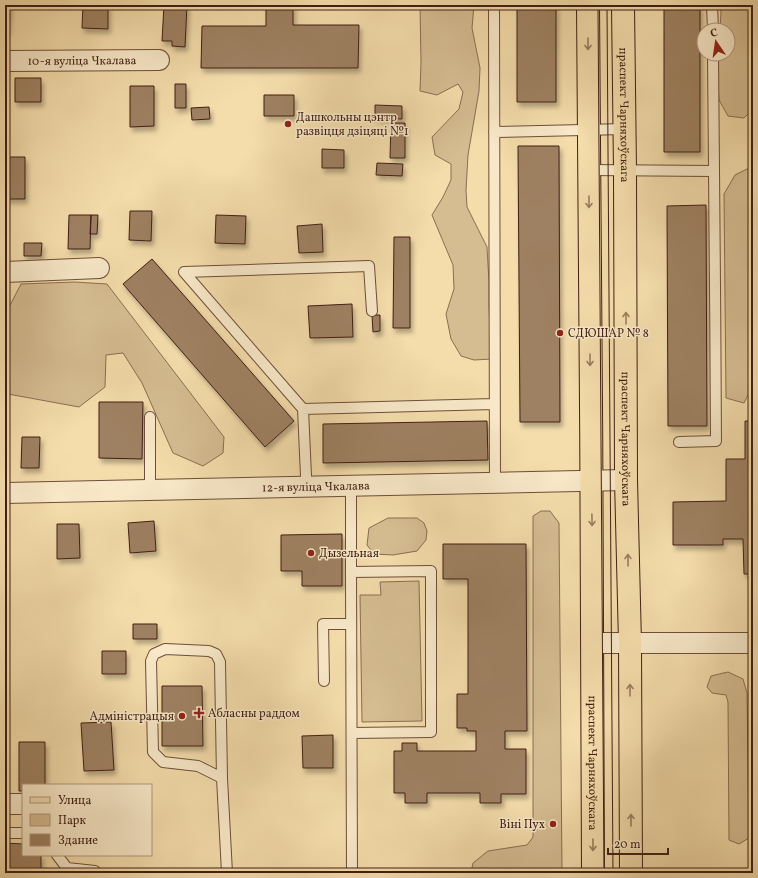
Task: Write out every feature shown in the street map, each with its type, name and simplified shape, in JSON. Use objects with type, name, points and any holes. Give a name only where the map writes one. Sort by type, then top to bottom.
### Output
[{"type":"main road","name":"праспект Чарняхоўскага","points":[[588,5],[593,644],[593,873]]},
{"type":"main road","name":"праспект Чарняхоўскага","points":[[623,5],[625,129],[626,480],[630,643],[631,873]]},
{"type":"street","name":"10-я вуліца Чкалава","points":[[5,62],[159,60]]},
{"type":"street","points":[[5,272],[99,268]]},
{"type":"street","name":"12-я вуліца Чкалава","points":[[5,493],[626,480]]},
{"type":"street","points":[[593,644],[753,643]]},
{"type":"street","points":[[5,804],[22,804]]},
{"type":"lane","points":[[494,5],[495,482]]},
{"type":"lane","points":[[712,5],[713,22]]},
{"type":"lane","points":[[679,442],[716,441],[713,62]]},
{"type":"lane","points":[[494,132],[625,129]]},
{"type":"lane","points":[[589,170],[714,171]]},
{"type":"lane","points":[[306,487],[303,409],[184,272],[369,266],[372,311]]},
{"type":"lane","points":[[303,409],[494,404]]},
{"type":"lane","points":[[150,417],[150,490]]},
{"type":"lane","points":[[351,486],[352,873]]},
{"type":"lane","points":[[351,572],[431,571],[432,732],[352,733]]},
{"type":"lane","points":[[324,681],[323,624],[351,624]]},
{"type":"lane","points":[[222,778],[198,766],[163,762],[153,752],[151,661],[154,654],[165,649],[209,650],[216,654],[220,662],[222,778],[227,873]]},
{"type":"lane","points":[[5,832],[22,833]]},
{"type":"lane","points":[[58,856],[65,870],[95,871],[96,873]]},
{"type":"green space","points":[[420,5],[474,5],[472,28],[480,68],[479,91],[468,155],[466,190],[467,207],[487,247],[492,359],[474,360],[461,356],[451,339],[446,314],[454,289],[453,265],[432,215],[451,180],[451,164],[435,155],[432,137],[459,109],[463,92],[458,84],[437,95],[420,91]]},
{"type":"green space","points":[[720,5],[749,5],[753,14],[753,66],[750,70],[753,82],[753,109],[744,118],[728,116],[719,100],[718,62],[736,62],[736,22],[720,22]]},
{"type":"green space","points":[[753,166],[753,385],[744,403],[726,398],[724,194],[735,175]]},
{"type":"green space","points":[[75,282],[107,284],[224,437],[223,453],[203,466],[173,453],[142,383],[123,353],[106,355],[105,387],[79,407],[8,394],[5,391],[5,315],[21,284]]},
{"type":"green space","points":[[541,511],[550,511],[559,523],[562,873],[471,873],[473,863],[488,851],[527,845],[533,837],[533,516]]},
{"type":"green space","points":[[388,518],[417,518],[424,523],[427,531],[426,540],[417,551],[393,555],[374,554],[367,545],[369,528]]},
{"type":"green space","points":[[419,581],[422,721],[362,722],[360,595],[381,595],[380,582]]},
{"type":"green space","points":[[728,672],[743,679],[747,693],[749,838],[739,844],[729,840],[728,702],[726,695],[712,693],[707,687],[711,676]]},
{"type":"building","points":[[5,5],[10,5],[7,31],[5,31]]},
{"type":"building","points":[[83,5],[108,5],[108,29],[82,28]]},
{"type":"building","points":[[164,5],[187,5],[185,47],[172,46],[172,41],[162,41]]},
{"type":"building","points":[[266,5],[293,5],[293,25],[359,25],[358,68],[201,68],[202,26],[266,26]]},
{"type":"building","points":[[517,5],[556,5],[556,102],[517,102]]},
{"type":"building","points":[[664,5],[700,5],[700,22],[696,22],[696,62],[700,62],[700,152],[664,152]]},
{"type":"building","points":[[15,78],[41,78],[41,102],[15,102]]},
{"type":"building","points":[[175,84],[186,84],[186,108],[175,108]]},
{"type":"building","points":[[130,86],[154,86],[154,126],[130,127]]},
{"type":"building","points":[[264,95],[294,95],[294,116],[264,116]]},
{"type":"building","points":[[375,105],[402,106],[402,119],[375,118]]},
{"type":"building","points":[[209,107],[210,119],[192,120],[191,108]]},
{"type":"building","points":[[391,123],[405,123],[405,158],[390,158]]},
{"type":"building","points":[[518,146],[559,146],[560,422],[520,422]]},
{"type":"building","points":[[322,149],[344,150],[344,168],[322,168]]},
{"type":"building","points":[[5,157],[25,157],[25,199],[5,199]]},
{"type":"building","points":[[377,163],[403,164],[402,176],[376,175]]},
{"type":"building","points":[[706,205],[707,426],[668,426],[667,206]]},
{"type":"building","points":[[130,211],[152,211],[151,241],[129,240]]},
{"type":"building","points":[[69,215],[91,215],[90,249],[68,249]]},
{"type":"building","points":[[91,215],[98,215],[97,234],[90,234]]},
{"type":"building","points":[[216,215],[246,216],[245,244],[215,243]]},
{"type":"building","points":[[322,224],[323,252],[299,253],[297,226]]},
{"type":"building","points":[[394,237],[410,237],[410,328],[393,328]]},
{"type":"building","points":[[24,243],[42,243],[41,256],[24,256]]},
{"type":"building","points":[[152,259],[294,421],[265,447],[123,284]]},
{"type":"building","points":[[352,304],[353,337],[310,338],[308,306]]},
{"type":"building","points":[[372,315],[380,315],[380,331],[373,332]]},
{"type":"building","points":[[99,402],[143,402],[142,459],[99,458]]},
{"type":"building","points":[[487,421],[488,460],[323,463],[323,424]]},
{"type":"building","points":[[745,421],[753,421],[753,574],[744,574],[743,539],[723,539],[723,545],[673,545],[673,502],[726,501],[726,459],[745,459]]},
{"type":"building","points":[[22,437],[40,437],[39,468],[21,468]]},
{"type":"building","points":[[154,521],[156,551],[130,553],[128,523]]},
{"type":"building","points":[[57,524],[79,524],[80,558],[57,559]]},
{"type":"building","name":"Дызельная","points":[[342,534],[342,586],[302,586],[302,571],[281,571],[281,535]]},
{"type":"building","points":[[443,544],[526,544],[527,731],[505,731],[505,749],[526,749],[526,794],[501,794],[501,803],[480,803],[480,793],[427,793],[427,803],[405,803],[405,793],[394,793],[394,751],[402,751],[402,743],[417,743],[417,751],[476,751],[476,731],[467,731],[467,728],[457,728],[457,694],[468,694],[468,579],[443,579]]},
{"type":"building","points":[[133,624],[157,624],[157,639],[133,639]]},
{"type":"building","points":[[102,651],[126,651],[126,674],[102,674]]},
{"type":"building","name":"Адміністрацыя","points":[[162,686],[202,686],[203,746],[162,746]]},
{"type":"building","points":[[111,722],[114,770],[84,771],[81,723]]},
{"type":"building","points":[[333,735],[333,768],[303,768],[302,736]]},
{"type":"building","points":[[19,742],[45,742],[45,784],[22,784],[22,791],[19,791]]},
{"type":"building","points":[[5,843],[22,844],[22,856],[41,856],[41,873],[5,873]]},
{"type":"tram line","points":[[598,5],[604,873]]},
{"type":"tram line","points":[[607,5],[613,873]]},
{"type":"place","name":"Дашкольны цэнтр развіцця дзіцяці №1","points":[[288,124]]},
{"type":"place","name":"СДЮШАР № 8","points":[[560,333]]},
{"type":"place","name":"Дызельная","points":[[311,553]]},
{"type":"place","name":"Абласны раддом","points":[[199,713]]},
{"type":"place","name":"Адміністрацыя","points":[[182,716]]},
{"type":"place","name":"Віні Пух","points":[[553,824]]}]
